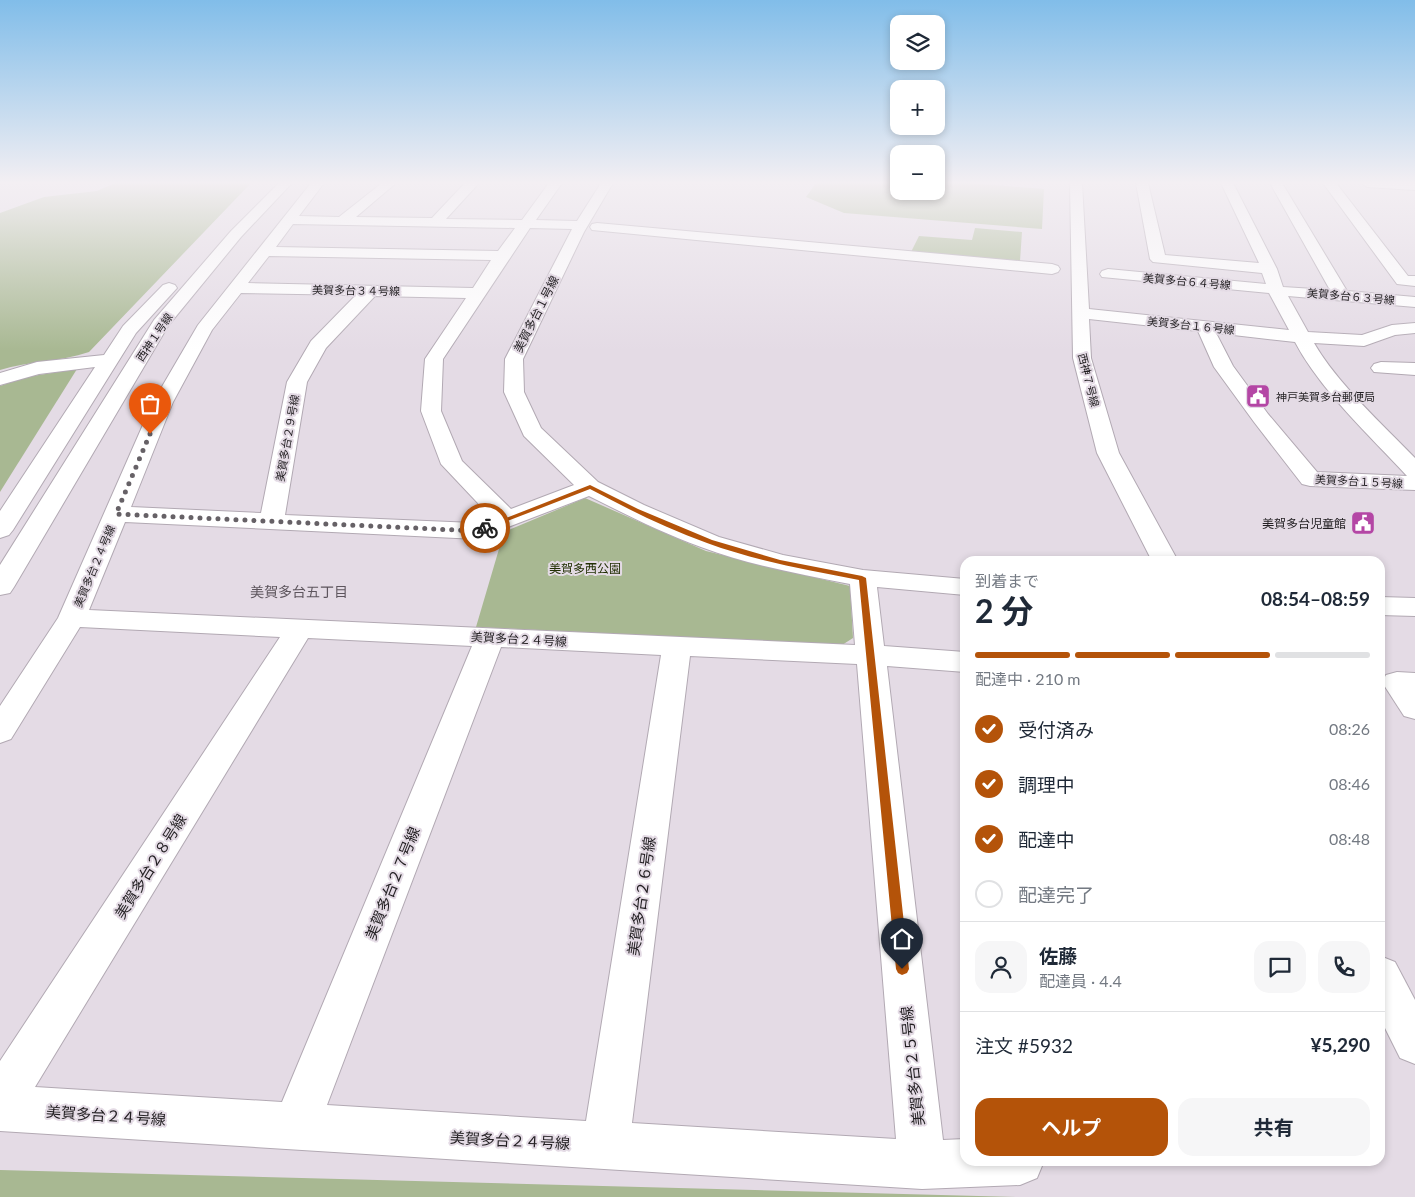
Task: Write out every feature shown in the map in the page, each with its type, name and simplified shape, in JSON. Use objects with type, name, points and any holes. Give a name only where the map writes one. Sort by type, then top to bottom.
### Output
[{"type":"street","name":"西神１号線","points":[[0,530],[129,330],[215,239]]},
{"type":"street","name":"西神１号線","points":[[0,587],[160,324],[232,239]]},
{"type":"street","name":"美賀多台２４号線","points":[[0,731],[72,618],[163,402],[204,329],[273,239]]},
{"type":"street","points":[[507,519],[452,464],[431,411],[434,359],[476,293],[514,239]]},
{"type":"street","name":"美賀多台１号線","points":[[582,239],[514,359],[514,392],[532,430],[590,487],[635,510],[710,542],[779,562],[862,578],[960,587]]},
{"type":"street","points":[[731,239],[1052,268]]},
{"type":"street","name":"西神７号線","points":[[1078,239],[1082,358],[1108,453],[1163,556]]},
{"type":"street","points":[[1154,239],[1158,259],[1269,269]]},
{"type":"street","points":[[1254,239],[1269,269],[1276,290],[1312,356],[1353,406],[1415,471]]},
{"type":"street","points":[[1309,239],[1342,296]]},
{"type":"street","points":[[1375,239],[1409,281]]},
{"type":"street","points":[[264,251],[502,256]]},
{"type":"street","name":"美賀多台６４号線","points":[[1108,274],[1266,289]]},
{"type":"street","points":[[1331,277],[1349,278]]},
{"type":"street","points":[[1385,280],[1409,281]]},
{"type":"street","name":"美賀多台３４号線","points":[[235,288],[476,293]]},
{"type":"street","name":"美賀多台２９号線","points":[[272,521],[297,382],[318,345],[371,290]]},
{"type":"street","name":"美賀多台６３号線","points":[[1287,291],[1415,302]]},
{"type":"street","name":"美賀多台１６号線","points":[[1080,313],[1364,341],[1392,330],[1415,328]]},
{"type":"street","name":"美賀多台１５号線","points":[[1204,326],[1224,367],[1261,418],[1310,479],[1415,483]]},
{"type":"street","points":[[0,379],[37,368],[109,360]]},
{"type":"street","points":[[1381,368],[1415,369]]},
{"type":"street","points":[[116,514],[477,531],[590,487]]},
{"type":"street","name":"美賀多台２５号線","points":[[862,578],[922,1165]]},
{"type":"street","points":[[1385,606],[1415,607]]},
{"type":"street","name":"美賀多台２４号線","points":[[72,618],[870,655],[960,662]]},
{"type":"street","name":"美賀多台２８号線","points":[[0,1102],[299,629]]},
{"type":"street","name":"美賀多台２７号線","points":[[295,1127],[490,638]]},
{"type":"street","name":"美賀多台２６号線","points":[[606,1146],[677,646]]},
{"type":"street","points":[[1415,683],[1397,682],[1415,708]]},
{"type":"street","points":[[1385,985],[1415,1043]]},
{"type":"street","name":"美賀多台２４号線","points":[[0,1108],[922,1165],[960,1163]]},
{"type":"green space","points":[[0,239],[197,239],[89,352],[67,358],[0,370]]},
{"type":"green space","points":[[918,239],[1022,239],[1020,261],[911,252]]},
{"type":"green space","points":[[77,369],[0,492],[0,386],[26,377]]},
{"type":"green space","name":"美賀多西公園","points":[[585,498],[706,551],[850,586],[853,638],[842,645],[476,627],[504,532]]},
{"type":"green space","points":[[0,1170],[1016,1197],[0,1197]]},
{"type":"way so far","points":[[150,434],[116,514],[477,531],[485,528]]},
{"type":"place","name":"神戸美賀多台郵便局","points":[[1258,396]]},
{"type":"place","name":"美賀多台児童館","points":[[1363,523]]},
{"type":"district","name":"美賀多台五丁目","points":[[299,591]]},
{"type":"route","points":[[485,528],[590,487],[635,510],[710,542],[779,562],[862,578],[902,969]]}]
